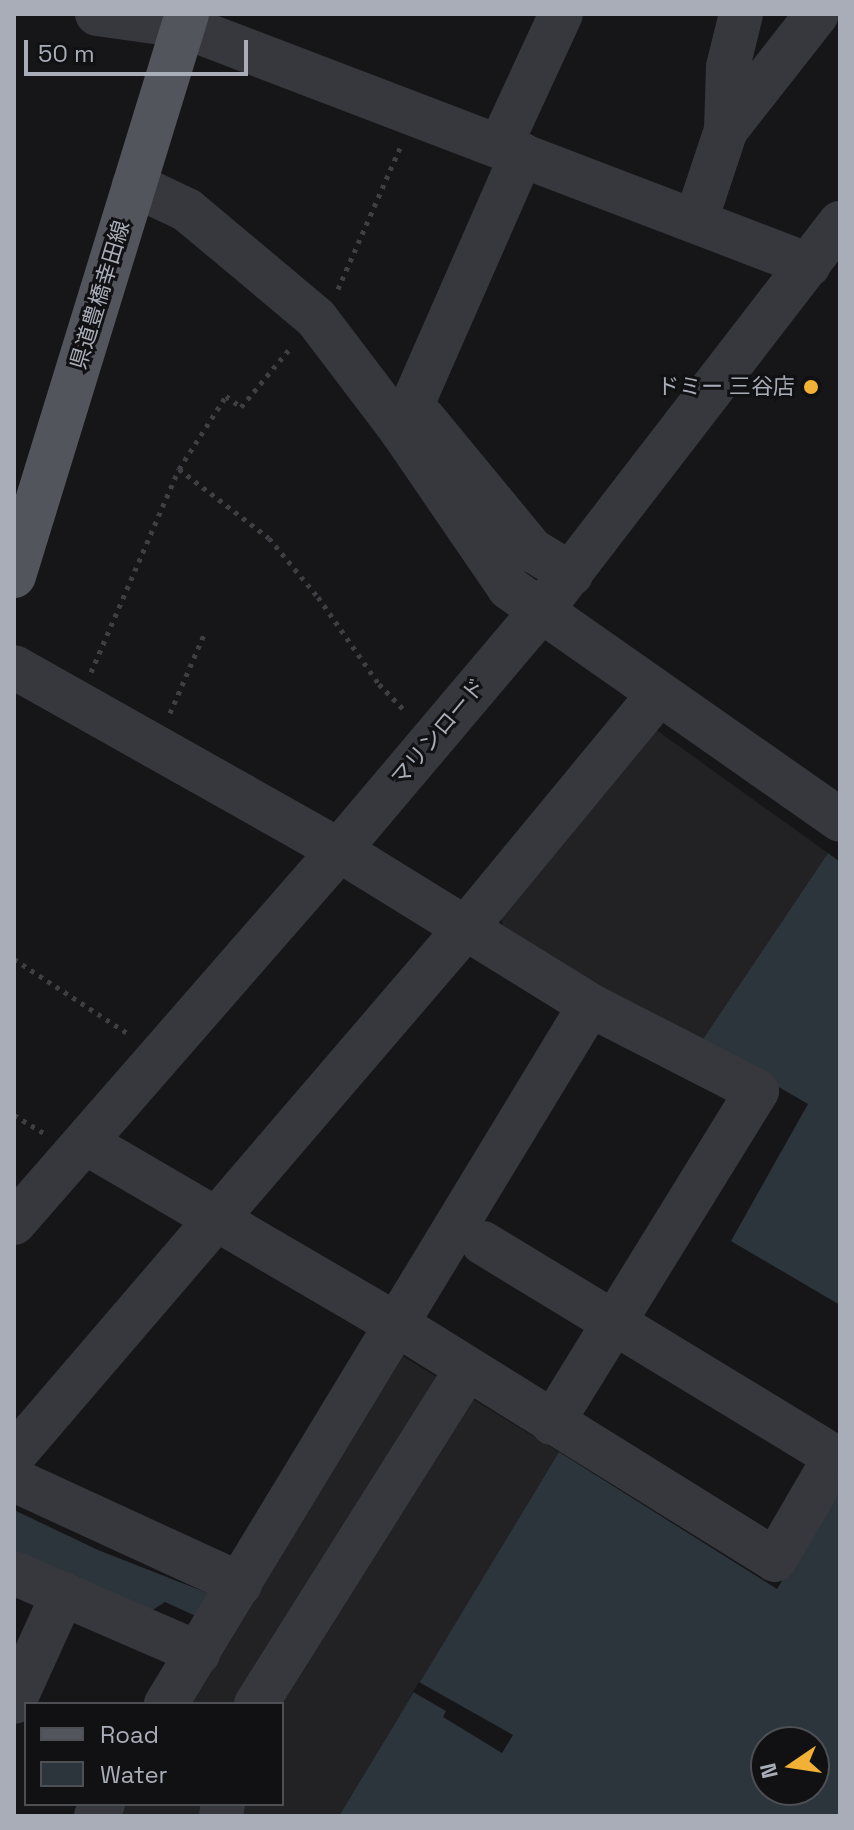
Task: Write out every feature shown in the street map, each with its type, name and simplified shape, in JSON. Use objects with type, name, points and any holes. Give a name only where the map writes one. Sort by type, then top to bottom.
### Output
[{"type":"main road","name":"県道豊橋幸田線","points":[[14,576],[185,20]]},
{"type":"street","points":[[97,14],[185,20],[415,114],[809,265]]},
{"type":"street","points":[[406,417],[561,14]]},
{"type":"street","points":[[696,220],[726,130],[728,67],[741,14]]},
{"type":"street","points":[[726,130],[817,14]]},
{"type":"street","points":[[134,185],[187,210],[324,310],[406,417],[532,550],[571,574]]},
{"type":"street","name":"マリンロード","points":[[14,1223],[339,850],[541,611],[840,223]]},
{"type":"street","points":[[406,417],[509,588],[840,820]]},
{"type":"street","points":[[14,667],[339,850],[590,1005],[610,1012],[757,1091],[552,1423]]},
{"type":"street","points":[[14,1455],[465,929],[659,694]]},
{"type":"street","points":[[167,1702],[590,1005]]},
{"type":"street","points":[[86,1143],[213,1221],[398,1325],[466,1371],[775,1560],[835,1457],[483,1243]]},
{"type":"street","points":[[257,1702],[466,1371]]},
{"type":"street","points":[[14,1480],[240,1584]]},
{"type":"street","points":[[14,1573],[198,1653]]},
{"type":"street","points":[[14,1702],[63,1594]]},
{"type":"path","points":[[77,702],[179,469],[226,396],[241,407],[324,310],[415,114]]},
{"type":"path","points":[[179,469],[269,538],[297,568],[379,684],[432,740]]},
{"type":"path","points":[[155,747],[205,632]]},
{"type":"path","points":[[14,959],[161,1056]]},
{"type":"shaded area","points":[[648,724],[828,853],[701,1042],[615,996],[504,929],[498,906]]},
{"type":"shaded area","points":[[401,1355],[559,1452],[339,1816],[114,1816],[121,1806],[284,1806],[284,1702],[185,1702]]},
{"type":"water","points":[[828,853],[840,862],[840,1305],[731,1241],[808,1104],[701,1042]]},
{"type":"water","points":[[559,1452],[777,1589],[840,1488],[840,1816],[339,1816]]},
{"type":"water","points":[[14,1510],[98,1550],[210,1594],[200,1618],[165,1602],[148,1613],[14,1553]]},
{"type":"pier","points":[[419,1682],[513,1735],[502,1753],[443,1717],[446,1711],[413,1692]]},
{"type":"place","name":"ドミー 三谷店","points":[[811,387]]}]
